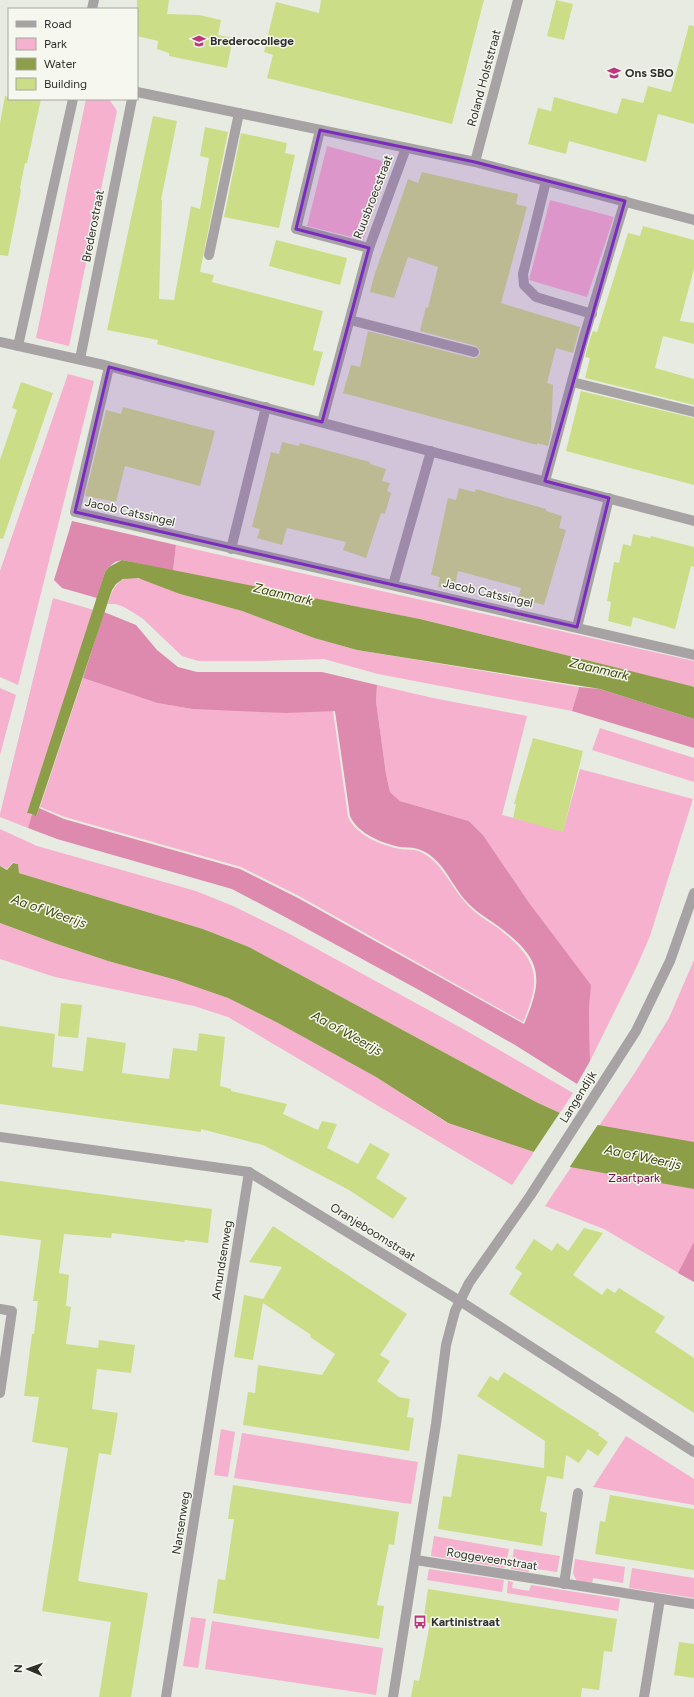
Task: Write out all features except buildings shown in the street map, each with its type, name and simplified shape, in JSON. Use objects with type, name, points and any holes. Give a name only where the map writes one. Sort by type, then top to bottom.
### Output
[{"type":"street","name":"Roland Holststraat","points":[[475,162],[518,0]]},
{"type":"street","name":"Ruusbroecstraat","points":[[138,92],[475,162],[694,220]]},
{"type":"street","points":[[18,346],[73,100]]},
{"type":"street","name":"Brederostraat","points":[[80,359],[132,100]]},
{"type":"street","points":[[209,256],[239,113]]},
{"type":"street","name":"Ruusbroecstraat","points":[[320,130],[296,229],[369,248],[406,148]]},
{"type":"street","points":[[546,181],[522,274],[524,285],[536,297],[592,314]]},
{"type":"street","points":[[545,481],[572,382],[625,201]]},
{"type":"street","points":[[322,422],[369,248]]},
{"type":"street","points":[[350,320],[474,352]]},
{"type":"street","points":[[0,342],[80,359],[694,521]]},
{"type":"street","name":"Jacob Catssingel","points":[[109,367],[75,512],[694,655]]},
{"type":"street","points":[[572,382],[694,412]]},
{"type":"street","points":[[231,549],[266,407]]},
{"type":"street","points":[[393,585],[431,451]]},
{"type":"street","points":[[577,627],[608,498]]},
{"type":"street","name":"Langendijk","points":[[460,1301],[477,1270],[530,1196],[636,1031],[670,961],[694,893]]},
{"type":"street","name":"Oranjeboomstraat","points":[[0,1137],[249,1172],[460,1301],[694,1452]]},
{"type":"street","name":"Amundsenweg","points":[[221,1352],[249,1172]]},
{"type":"street","points":[[393,1697],[416,1560],[446,1345],[452,1321],[460,1301]]},
{"type":"street","points":[[0,1309],[12,1311],[0,1393]]},
{"type":"street","name":"Nansenweg","points":[[166,1697],[221,1352]]},
{"type":"street","points":[[564,1584],[578,1493]]},
{"type":"street","name":"Roggeveenstraat","points":[[416,1560],[694,1604]]},
{"type":"street","points":[[644,1697],[660,1599]]},
{"type":"highlighted area","points":[[320,130],[475,162],[625,201],[545,481],[609,498],[577,627],[75,512],[109,367],[322,422],[369,248],[296,229]]},
{"type":"green space","points":[[86,100],[110,100],[117,111],[69,346],[36,338]]},
{"type":"green space","points":[[327,146],[390,163],[363,240],[307,226]]},
{"type":"green space","points":[[550,200],[614,217],[587,297],[529,280]]},
{"type":"green space","points":[[68,374],[94,381],[18,685],[0,677],[0,571]]},
{"type":"green space","points":[[176,545],[694,661],[694,687],[420,619],[173,571]]},
{"type":"green space","points":[[130,577],[147,580],[180,594],[242,611],[314,638],[357,650],[579,687],[572,711],[378,674],[324,659],[198,661],[182,656],[142,618],[124,607],[116,604],[108,604],[115,587],[121,581]]},
{"type":"green space","points":[[53,598],[94,610],[27,813],[32,814],[28,828],[0,817],[0,814]]},
{"type":"green space","points":[[83,678],[157,703],[192,709],[333,711],[348,817],[357,829],[377,842],[400,849],[416,850],[433,860],[472,910],[498,928],[521,949],[533,969],[534,980],[533,992],[523,1022],[299,896],[241,867],[65,817],[40,807]]},
{"type":"green space","points":[[377,685],[433,698],[527,716],[502,815],[563,831],[580,769],[693,799],[650,936],[637,966],[590,1061],[590,985],[530,904],[483,835],[469,821],[400,801],[390,792],[386,774],[376,701]]},
{"type":"green space","points":[[0,688],[16,695],[0,755]]},
{"type":"green space","points":[[600,728],[694,758],[694,782],[592,750]]},
{"type":"green space","points":[[0,829],[37,846],[196,891],[233,906],[286,932],[465,1030],[573,1093],[560,1113],[536,1102],[249,947],[203,929],[19,873],[18,864],[13,862],[7,869],[0,866]]},
{"type":"green space","points":[[0,923],[108,961],[176,980],[228,998],[278,1023],[376,1077],[447,1123],[534,1152],[512,1185],[228,1017],[194,1006],[55,977],[0,959]]},
{"type":"green space","name":"Zaartpark","points":[[694,960],[694,1282],[604,1229],[545,1206],[634,1074],[669,1018]]},
{"type":"green space","points":[[221,1429],[235,1432],[228,1477],[214,1475]]},
{"type":"green space","points":[[242,1433],[418,1462],[411,1504],[234,1478]]},
{"type":"green space","points":[[626,1436],[694,1479],[694,1505],[593,1487]]},
{"type":"green space","points":[[434,1536],[509,1549],[505,1568],[431,1556]]},
{"type":"green space","points":[[514,1549],[560,1556],[557,1572],[530,1568],[529,1572],[511,1569]]},
{"type":"green space","points":[[575,1559],[625,1567],[623,1583],[593,1578],[592,1584],[577,1582],[573,1573]]},
{"type":"green space","points":[[632,1568],[694,1578],[694,1598],[629,1588]]},
{"type":"green space","points":[[429,1569],[504,1580],[502,1592],[427,1580]]},
{"type":"green space","points":[[508,1581],[513,1582],[512,1588],[529,1591],[531,1585],[620,1599],[618,1611],[507,1593]]},
{"type":"green space","points":[[191,1617],[206,1619],[198,1668],[183,1666]]},
{"type":"green space","points":[[212,1621],[383,1648],[376,1695],[205,1669]]},
{"type":"shaded area","points":[[72,521],[176,545],[173,571],[122,560],[115,562],[105,572],[97,598],[62,588],[54,580]]},
{"type":"shaded area","points":[[104,612],[136,625],[157,650],[178,667],[197,672],[322,672],[377,685],[376,701],[386,774],[390,792],[400,801],[469,821],[483,835],[530,904],[591,985],[589,1008],[590,1061],[577,1084],[515,1045],[419,990],[232,889],[57,839],[28,828],[32,814],[36,817],[39,808],[64,819],[240,869],[298,898],[524,1024],[531,1007],[535,993],[535,969],[531,958],[523,948],[512,937],[470,906],[434,858],[418,849],[400,847],[371,837],[359,828],[350,816],[335,711],[286,713],[192,709],[157,703],[83,678]]},
{"type":"shaded area","points":[[579,687],[600,689],[694,719],[694,748],[572,711]]},
{"type":"shaded area","points":[[694,1242],[694,1282],[678,1273]]},
{"type":"water","name":"Zaanmark","points":[[122,560],[420,619],[691,686],[694,687],[694,719],[600,689],[357,650],[314,638],[242,611],[180,594],[138,578],[123,579],[116,584],[112,590],[36,817],[27,813],[105,572],[109,567]]},
{"type":"water","name":"Aa of Weerijs","points":[[13,863],[18,864],[19,873],[203,929],[249,947],[536,1102],[560,1113],[598,1125],[694,1142],[694,1189],[570,1167],[534,1152],[448,1123],[376,1077],[278,1023],[228,998],[176,980],[108,961],[0,923],[0,866],[7,870]]},
{"type":"pier","points":[[561,1111],[599,1123],[569,1168],[533,1153]]},
{"type":"place","name":"Brederocollege","points":[[199,41]]},
{"type":"place","name":"Ons SBO","points":[[614,73]]},
{"type":"place","name":"Kartinistraat","points":[[420,1622]]}]
